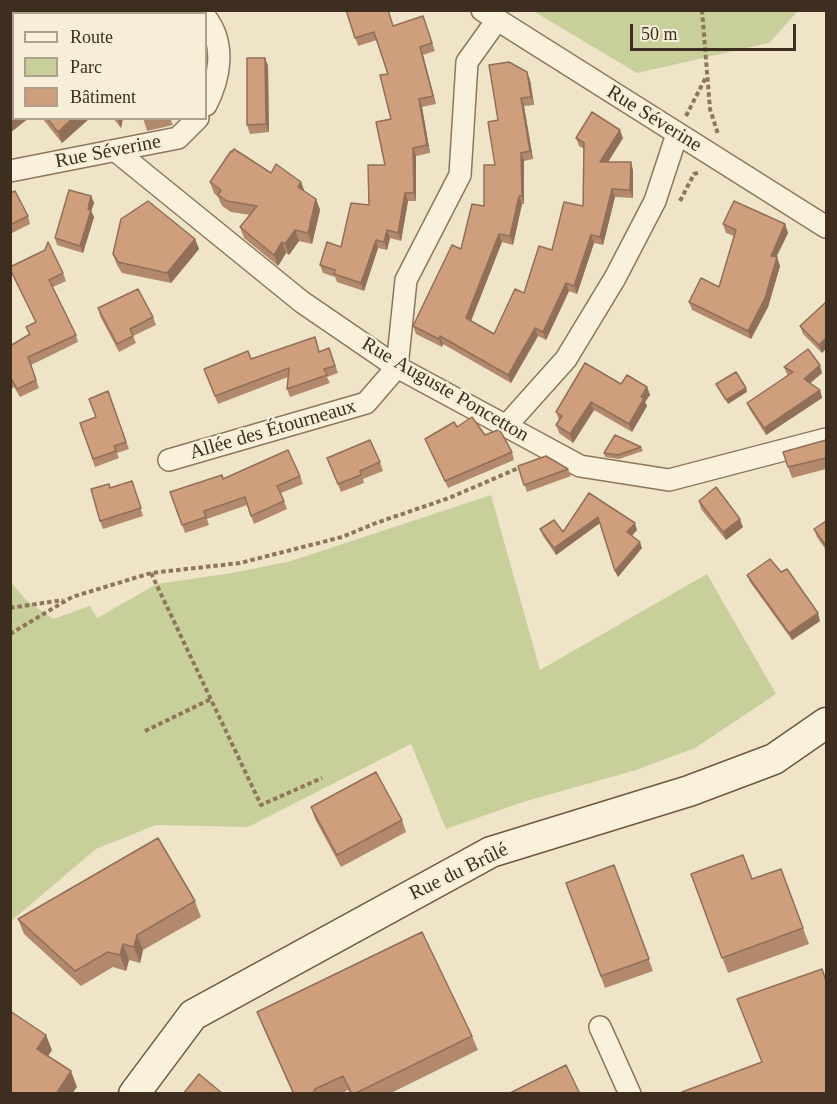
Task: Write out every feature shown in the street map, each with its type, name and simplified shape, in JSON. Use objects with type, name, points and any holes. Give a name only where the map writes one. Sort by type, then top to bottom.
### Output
[{"type":"main road","name":"Rue du Brûlé","points":[[134,1094],[193,1015],[490,852],[689,791],[774,759],[826,723]]},
{"type":"street","name":"Rue Séverine","points":[[490,15],[826,227]]},
{"type":"street","points":[[397,367],[406,280],[460,175],[467,62],[490,15]]},
{"type":"street","points":[[207,19],[213,28],[220,57],[213,92],[207,103]]},
{"type":"street","name":"Rue Séverine","points":[[10,171],[177,138],[196,120]]},
{"type":"street","points":[[506,426],[566,359],[615,278],[655,201],[677,134]]},
{"type":"street","name":"Rue Auguste Poncetton","points":[[116,151],[302,302],[397,367],[580,466],[669,480],[826,439]]},
{"type":"street","name":"Allée des Étourneaux","points":[[169,460],[366,403],[397,367]]},
{"type":"street","points":[[600,1027],[630,1094]]},
{"type":"path","points":[[702,10],[710,109],[718,133],[717,159]]},
{"type":"path","points":[[677,134],[706,77]]},
{"type":"path","points":[[10,634],[65,600],[151,573],[240,563],[342,537],[498,478],[541,456],[539,444]]},
{"type":"path","points":[[151,573],[261,805],[322,778]]},
{"type":"path","points":[[10,608],[65,600]]},
{"type":"path","points":[[145,731],[211,699]]},
{"type":"green space","points":[[533,11],[798,11],[769,43],[637,73]]},
{"type":"green space","points":[[491,495],[540,670],[707,574],[776,694],[695,748],[636,770],[523,802],[446,829],[411,744],[248,827],[156,825],[96,849],[11,921],[11,582],[26,600],[53,619],[90,606],[97,618],[157,584],[232,573],[291,561]]},
{"type":"building","points":[[40,10],[107,10],[108,12],[38,12]]},
{"type":"building","points":[[346,10],[388,10],[393,26],[423,16],[432,43],[420,47],[433,96],[419,99],[427,145],[413,148],[414,193],[405,193],[398,233],[387,230],[384,242],[376,240],[361,283],[334,274],[335,270],[320,265],[327,242],[341,247],[351,203],[369,205],[368,165],[385,165],[376,122],[391,119],[380,75],[388,74],[374,32],[355,38]]},
{"type":"building","points":[[12,36],[12,118],[10,119],[10,37]]},
{"type":"building","points":[[247,58],[265,58],[266,124],[247,125]]},
{"type":"building","points":[[509,62],[527,72],[531,97],[521,98],[530,151],[521,153],[522,196],[519,196],[510,236],[499,234],[466,318],[494,334],[515,289],[524,293],[539,246],[552,250],[564,202],[583,206],[584,143],[576,138],[592,112],[620,130],[600,162],[631,162],[630,190],[612,189],[600,237],[591,235],[574,286],[566,283],[543,332],[535,328],[508,375],[440,336],[439,339],[413,326],[452,245],[461,249],[472,204],[484,206],[484,165],[495,165],[488,122],[498,120],[489,65]]},
{"type":"building","points":[[49,120],[71,120],[58,132]]},
{"type":"building","points":[[234,149],[271,173],[276,164],[301,182],[298,187],[316,199],[308,233],[295,230],[285,244],[282,242],[274,255],[240,227],[257,206],[227,201],[218,195],[221,190],[210,182]]},
{"type":"building","points":[[69,190],[91,196],[88,209],[91,210],[80,246],[55,238]]},
{"type":"building","points":[[15,191],[28,216],[10,225],[10,193]]},
{"type":"building","points":[[148,201],[195,239],[167,273],[118,262],[113,254],[121,219]]},
{"type":"building","points":[[734,201],[785,224],[771,256],[777,257],[765,298],[748,331],[689,302],[701,278],[719,287],[736,230],[723,224]]},
{"type":"building","points":[[48,242],[63,273],[49,280],[76,335],[28,357],[36,380],[17,389],[10,380],[10,346],[30,334],[26,327],[36,322],[10,267],[45,250]]},
{"type":"building","points":[[138,289],[153,317],[130,329],[133,336],[117,344],[98,308]]},
{"type":"building","points":[[826,302],[826,338],[819,345],[800,326]]},
{"type":"building","points":[[315,337],[319,352],[329,348],[335,366],[324,369],[327,375],[287,389],[289,368],[215,396],[204,369],[248,351],[251,359]]},
{"type":"building","points":[[808,349],[820,365],[804,379],[820,390],[764,428],[747,403],[793,372],[784,367]]},
{"type":"building","points":[[585,363],[621,384],[627,375],[647,387],[641,397],[644,398],[629,424],[591,402],[570,434],[556,425],[562,416],[556,412]]},
{"type":"building","points":[[736,372],[746,388],[726,400],[716,384]]},
{"type":"building","points":[[108,391],[126,442],[114,446],[116,451],[93,459],[80,423],[96,417],[89,399]]},
{"type":"building","points":[[472,417],[485,435],[498,430],[501,432],[512,452],[445,481],[425,439],[454,422],[457,427]]},
{"type":"building","points":[[615,435],[641,447],[618,455],[604,453]]},
{"type":"building","points":[[370,440],[380,462],[360,471],[361,475],[338,484],[327,458]]},
{"type":"building","points":[[826,440],[826,458],[788,467],[783,452]]},
{"type":"building","points":[[288,450],[300,476],[277,486],[284,501],[251,516],[245,497],[204,511],[206,517],[182,525],[170,492],[222,475],[223,479]]},
{"type":"building","points":[[546,456],[568,469],[524,485],[518,466]]},
{"type":"building","points":[[132,481],[141,508],[100,521],[91,489],[109,484],[110,488]]},
{"type":"building","points":[[716,487],[740,519],[723,532],[699,501]]},
{"type":"building","points":[[589,493],[635,523],[627,532],[640,542],[615,571],[598,517],[554,548],[540,529],[554,520],[563,532]]},
{"type":"building","points":[[826,521],[826,546],[814,529]]},
{"type":"building","points":[[770,559],[781,572],[787,569],[818,613],[789,633],[747,575]]},
{"type":"building","points":[[376,772],[402,820],[337,855],[311,807]]},
{"type":"building","points":[[158,838],[195,901],[137,935],[134,947],[123,944],[120,955],[108,952],[75,971],[18,919]]},
{"type":"building","points":[[743,855],[752,879],[781,869],[803,928],[722,958],[691,874]]},
{"type":"building","points":[[614,865],[649,959],[601,976],[566,883]]},
{"type":"building","points":[[422,932],[472,1036],[354,1094],[343,1076],[315,1089],[313,1094],[294,1094],[257,1012]]},
{"type":"building","points":[[822,969],[826,981],[826,1094],[682,1094],[682,1092],[762,1062],[737,999]]},
{"type":"building","points":[[10,1011],[46,1035],[37,1049],[71,1071],[56,1094],[10,1094]]},
{"type":"building","points":[[566,1065],[580,1094],[508,1094]]},
{"type":"building","points":[[199,1074],[223,1094],[183,1094]]}]
